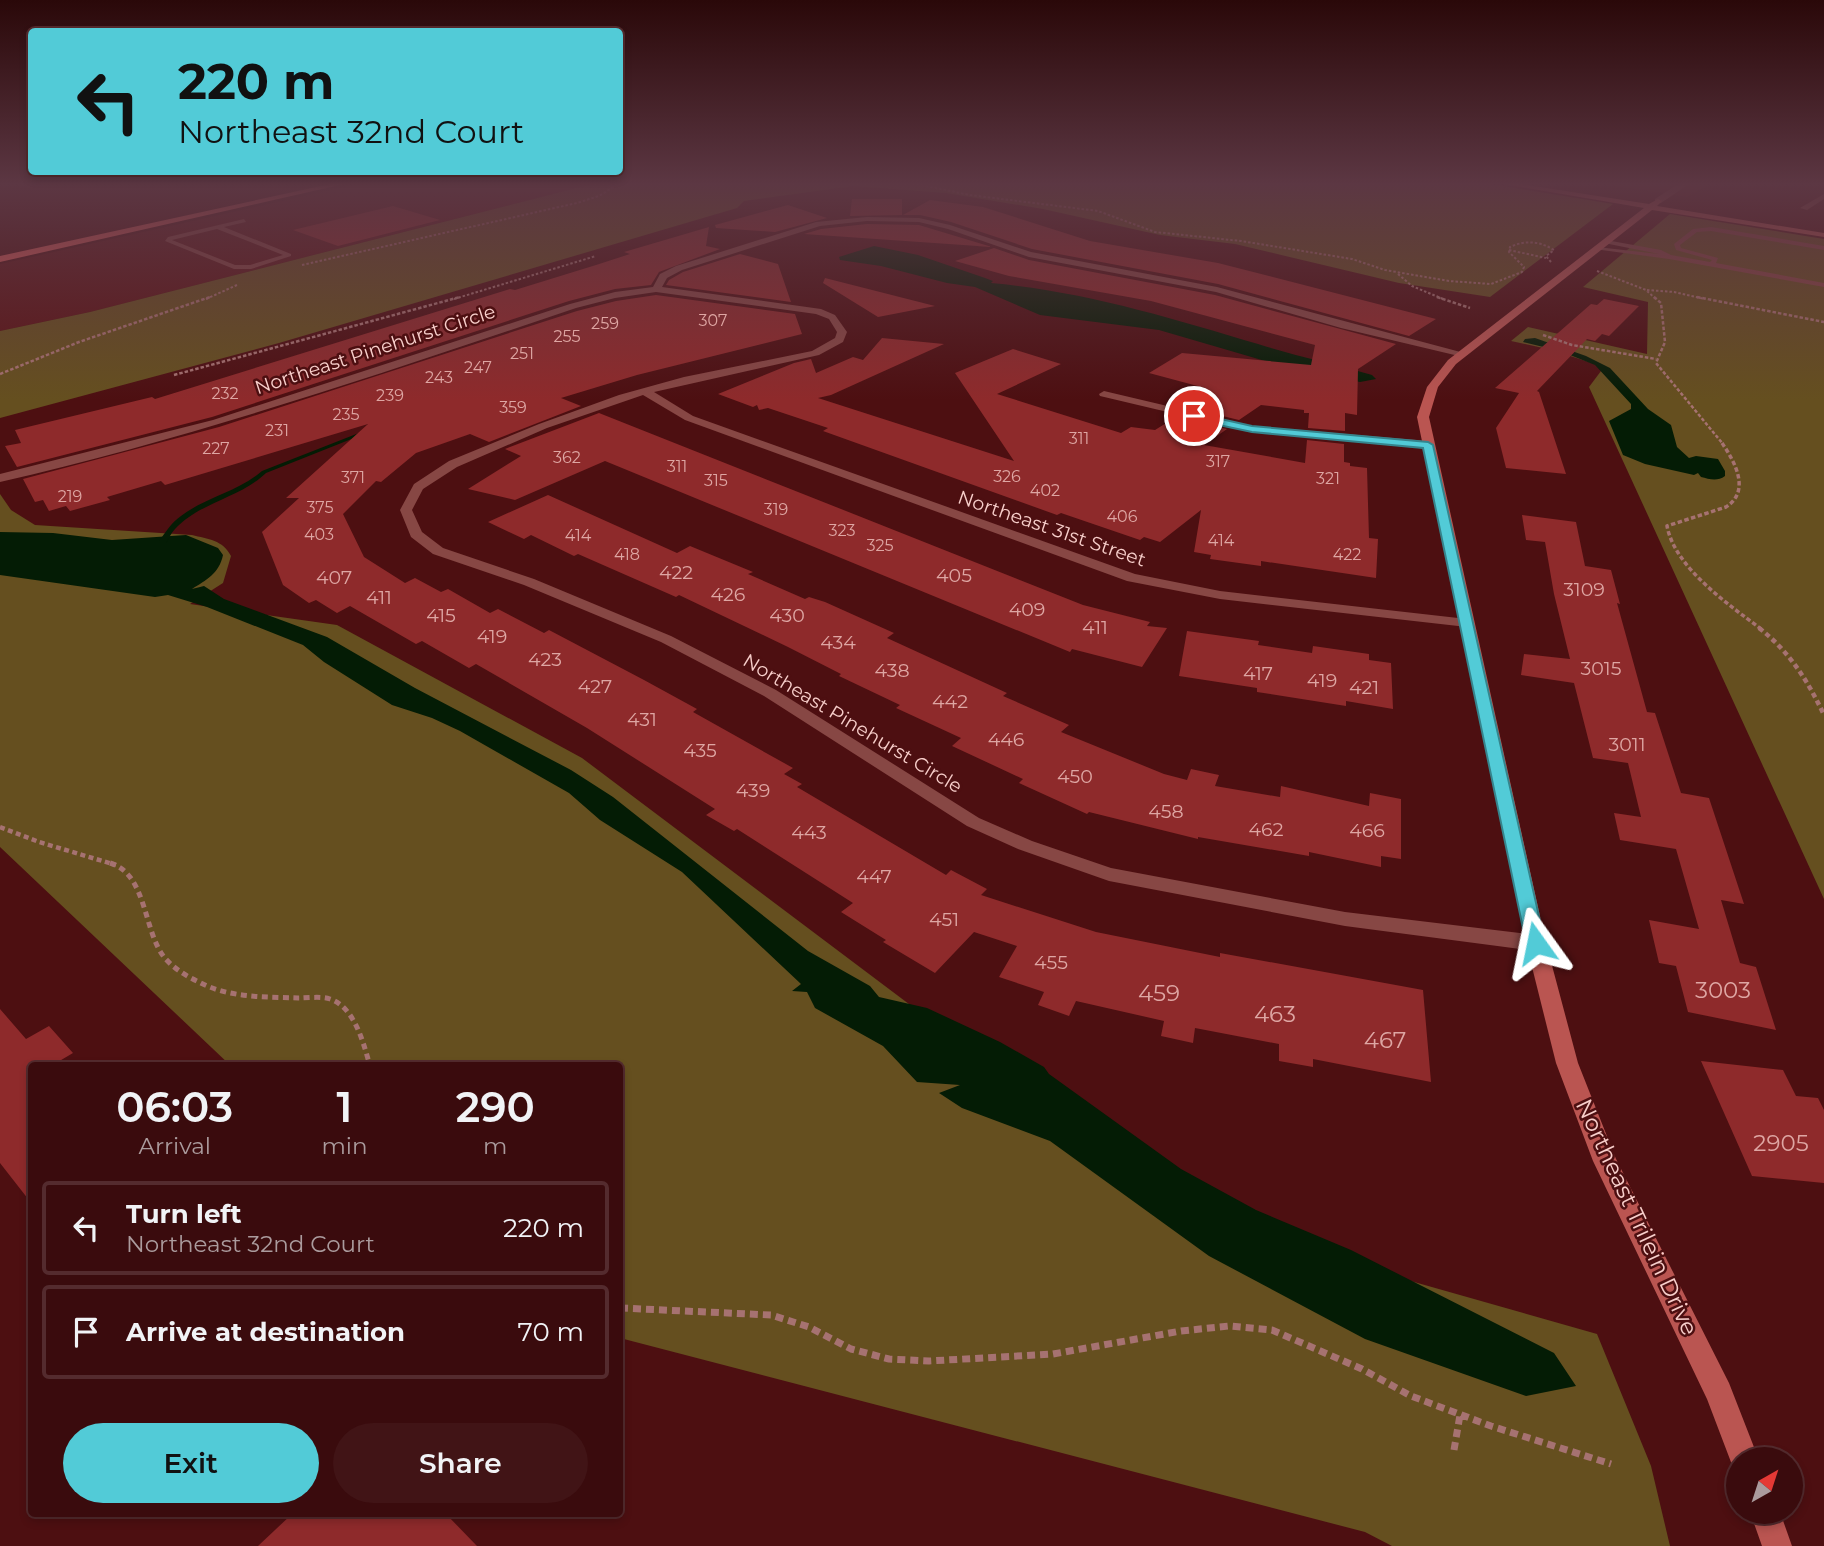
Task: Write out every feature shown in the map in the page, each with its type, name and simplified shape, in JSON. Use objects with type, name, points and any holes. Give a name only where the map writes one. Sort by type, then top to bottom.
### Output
[{"type":"street","points":[[656,289],[663,276],[715,256]]},
{"type":"street","points":[[1038,256],[1200,286],[1344,326],[1462,354]]},
{"type":"street","name":"Northeast Trilein Drive","points":[[1587,256],[1438,375],[1428,391],[1423,417],[1536,943],[1567,1063],[1605,1161],[1719,1393],[1740,1447]]},
{"type":"street","name":"Northeast Pinehurst Circle","points":[[0,478],[228,420],[573,306],[615,295],[656,289],[802,307],[832,317],[842,332],[839,340],[815,353],[719,372],[645,391],[543,426],[453,464],[418,487],[406,510],[416,534],[438,551],[529,582],[666,639],[770,693],[973,822],[1025,845],[1109,874],[1345,919],[1536,943]]},
{"type":"street","name":"Northeast 31st Street","points":[[645,391],[689,418],[1132,578],[1220,595],[1467,623]]},
{"type":"street","points":[[1104,394],[1252,429],[1428,445]]},
{"type":"street","points":[[1769,1524],[1777,1546]]},
{"type":"lane","points":[[206,256],[234,267],[251,267],[285,256]]},
{"type":"lane","points":[[1668,256],[1824,285]]},
{"type":"lane","points":[[1705,256],[1716,259],[1712,265]]},
{"type":"path","points":[[298,266],[334,256]]},
{"type":"path","points":[[174,375],[434,305],[596,256]]},
{"type":"path","points":[[1334,256],[1398,273],[1474,284],[1497,283],[1524,269],[1523,264],[1511,256]]},
{"type":"path","points":[[1534,256],[1599,272],[1646,290],[1674,292],[1824,322]]},
{"type":"path","points":[[1398,273],[1404,280],[1422,290],[1470,308]]},
{"type":"path","points":[[0,374],[68,346],[202,301],[246,281]]},
{"type":"path","points":[[1646,290],[1662,307],[1665,342],[1656,359],[1658,366],[1717,436],[1735,463],[1742,480],[1738,495],[1724,508],[1667,526],[1670,542],[1710,590],[1775,640],[1788,654],[1813,692],[1824,715]]},
{"type":"path","points":[[1543,335],[1572,345],[1656,359]]},
{"type":"path","points":[[0,827],[39,842],[120,866],[130,875],[137,887],[158,950],[172,965],[205,986],[246,996],[331,999],[352,1015],[364,1041],[369,1062]]},
{"type":"path","points":[[623,1308],[771,1315],[809,1327],[851,1349],[889,1359],[929,1361],[1053,1354],[1181,1331],[1217,1328],[1272,1330],[1362,1368],[1411,1396],[1460,1415],[1611,1464]]},
{"type":"path","points":[[1454,1450],[1460,1415]]},
{"type":"shaded area","points":[[35,256],[309,256],[90,312],[0,331],[0,264]]},
{"type":"shaded area","points":[[309,256],[574,256],[279,343],[0,418],[0,331],[90,312]]},
{"type":"shaded area","points":[[921,256],[993,281],[991,283],[1059,292],[1160,315],[1372,375],[1376,379],[1360,382],[1275,364],[1159,330],[1040,315],[975,287],[947,283],[881,266],[840,260],[839,257]]},
{"type":"shaded area","points":[[1286,256],[1544,256],[1490,297],[1399,283]]},
{"type":"shaded area","points":[[1620,256],[1824,256],[1824,899],[1589,387],[1604,367],[1552,350],[1511,341],[1528,327],[1647,354],[1648,302],[1583,287]]},
{"type":"shaded area","points":[[1535,338],[1586,356],[1610,368],[1648,409],[1671,425],[1677,447],[1689,458],[1696,456],[1718,459],[1725,476],[1707,479],[1698,473],[1694,475],[1645,464],[1623,455],[1609,421],[1631,409],[1631,404],[1595,365],[1560,351],[1523,342],[1525,339]]},
{"type":"shaded area","points":[[0,494],[11,510],[35,525],[192,535],[214,541],[224,547],[231,556],[223,583],[190,604],[337,625],[582,758],[1196,1220],[1597,1334],[1651,1466],[1670,1546],[1392,1546],[1365,1532],[623,1339],[623,1062],[227,1062],[0,847]]},
{"type":"shaded area","points":[[0,532],[53,533],[112,540],[186,535],[218,548],[223,555],[218,567],[211,576],[192,589],[204,586],[224,599],[327,637],[415,688],[571,770],[613,797],[808,951],[870,986],[879,997],[927,1008],[1000,1042],[1044,1067],[1049,1074],[1181,1169],[1256,1210],[1351,1250],[1554,1353],[1576,1386],[1526,1396],[1365,1339],[1209,1256],[1050,1141],[962,1108],[939,1093],[960,1085],[917,1082],[883,1046],[815,1008],[807,992],[792,991],[801,984],[682,872],[600,820],[569,793],[460,731],[432,718],[392,705],[324,662],[303,645],[207,607],[168,595],[155,597],[0,575]]},
{"type":"building","points":[[623,256],[701,256],[659,272],[651,285],[615,289],[569,301],[212,417],[17,467],[5,446],[21,443],[15,430],[152,397],[155,399]]},
{"type":"building","points":[[733,256],[748,256],[778,264],[791,302],[666,285],[669,280],[683,272]]},
{"type":"building","points":[[970,256],[1018,256],[1215,295],[1396,344],[1358,369],[1357,415],[1345,413],[1345,431],[1308,428],[1309,413],[1304,413],[1304,410],[1261,405],[1239,420],[1189,408],[1211,395],[1200,392],[1205,388],[1149,373],[1182,353],[1311,365],[1315,345],[1151,301],[1009,276],[955,261]]},
{"type":"building","points":[[1070,256],[1178,256],[1218,263],[1436,319],[1409,336],[1218,284]]},
{"type":"building","points":[[825,278],[935,306],[878,317],[823,283]]},
{"type":"building","points":[[656,295],[795,314],[802,334],[637,375],[561,398],[581,406],[489,442],[470,434],[416,453],[381,482],[376,481],[343,514],[364,557],[405,583],[415,578],[441,592],[448,589],[490,613],[498,609],[544,633],[549,630],[697,709],[693,712],[793,768],[784,774],[802,784],[797,787],[946,875],[951,870],[987,889],[981,895],[1096,932],[1220,957],[1220,953],[1423,990],[1431,1082],[1313,1059],[1313,1067],[1279,1061],[1279,1044],[1195,1028],[1193,1043],[1161,1036],[1164,1021],[1076,1001],[1069,1016],[1038,1005],[1044,992],[999,977],[1017,946],[974,932],[935,973],[883,942],[886,940],[841,912],[853,903],[737,829],[734,831],[706,815],[715,809],[587,728],[476,664],[469,668],[422,641],[416,644],[350,606],[337,613],[316,600],[309,603],[283,585],[262,532],[299,498],[286,498],[368,424],[165,485],[161,481],[70,511],[66,506],[49,511],[43,500],[35,502],[23,479],[219,427],[577,311]]},
{"type":"building","points":[[1604,299],[1639,306],[1609,336],[1602,334],[1595,341],[1587,339],[1537,391],[1566,474],[1506,468],[1496,428],[1519,393],[1495,388],[1591,304],[1597,305]]},
{"type":"building","points":[[882,338],[944,344],[831,395],[818,398],[1014,461],[955,373],[1013,349],[1061,364],[997,394],[1121,433],[1131,427],[1155,430],[1176,417],[1227,429],[1204,445],[1305,463],[1307,440],[1344,444],[1344,462],[1350,463],[1350,466],[1367,468],[1369,538],[1378,539],[1376,578],[1261,561],[1261,566],[1210,559],[1211,555],[1194,552],[1201,510],[1160,542],[1144,537],[1140,540],[1061,513],[1057,515],[823,431],[828,428],[768,408],[759,410],[757,405],[753,407],[718,394],[794,363],[811,359],[816,373],[853,357],[863,360]]},
{"type":"building","points":[[599,413],[1083,605],[1150,622],[1147,626],[1167,628],[1142,667],[1072,649],[1070,652],[605,461],[515,500],[468,489],[521,456],[505,449]]},
{"type":"building","points":[[548,495],[677,553],[690,546],[753,572],[748,574],[805,599],[809,597],[825,602],[894,633],[887,638],[1007,693],[1003,696],[1069,725],[1061,732],[1164,774],[1187,780],[1191,769],[1219,775],[1215,786],[1280,797],[1281,786],[1369,806],[1370,793],[1401,799],[1401,859],[1381,856],[1381,867],[1309,852],[1309,856],[1198,839],[1089,812],[1087,814],[1019,783],[1023,779],[952,746],[961,738],[896,708],[900,705],[839,676],[841,674],[788,647],[679,595],[676,597],[578,554],[574,556],[531,535],[524,539],[488,522]]},
{"type":"building","points":[[1522,515],[1576,522],[1585,566],[1611,570],[1620,604],[1617,603],[1647,712],[1655,713],[1681,793],[1709,798],[1744,904],[1721,900],[1740,963],[1756,967],[1776,1030],[1688,1012],[1676,966],[1659,963],[1649,920],[1699,929],[1676,849],[1620,840],[1614,813],[1641,817],[1628,763],[1593,758],[1574,683],[1521,675],[1524,654],[1570,659],[1545,542],[1526,540]]},
{"type":"building","points":[[1187,631],[1259,641],[1258,645],[1312,653],[1313,646],[1369,654],[1369,660],[1391,663],[1393,709],[1346,701],[1346,706],[1179,676]]},
{"type":"building","points":[[0,1009],[26,1039],[49,1026],[73,1053],[58,1062],[28,1062],[28,1199],[0,1163]]},
{"type":"building","points":[[1701,1061],[1783,1070],[1796,1096],[1818,1098],[1824,1110],[1824,1183],[1752,1176]]},
{"type":"building","points":[[289,1517],[449,1517],[477,1546],[258,1546]]},
{"type":"waterway","points":[[163,541],[183,518],[241,489],[264,472],[366,432]]},
{"type":"route","points":[[1194,416],[1252,429],[1428,445],[1536,943]]}]
